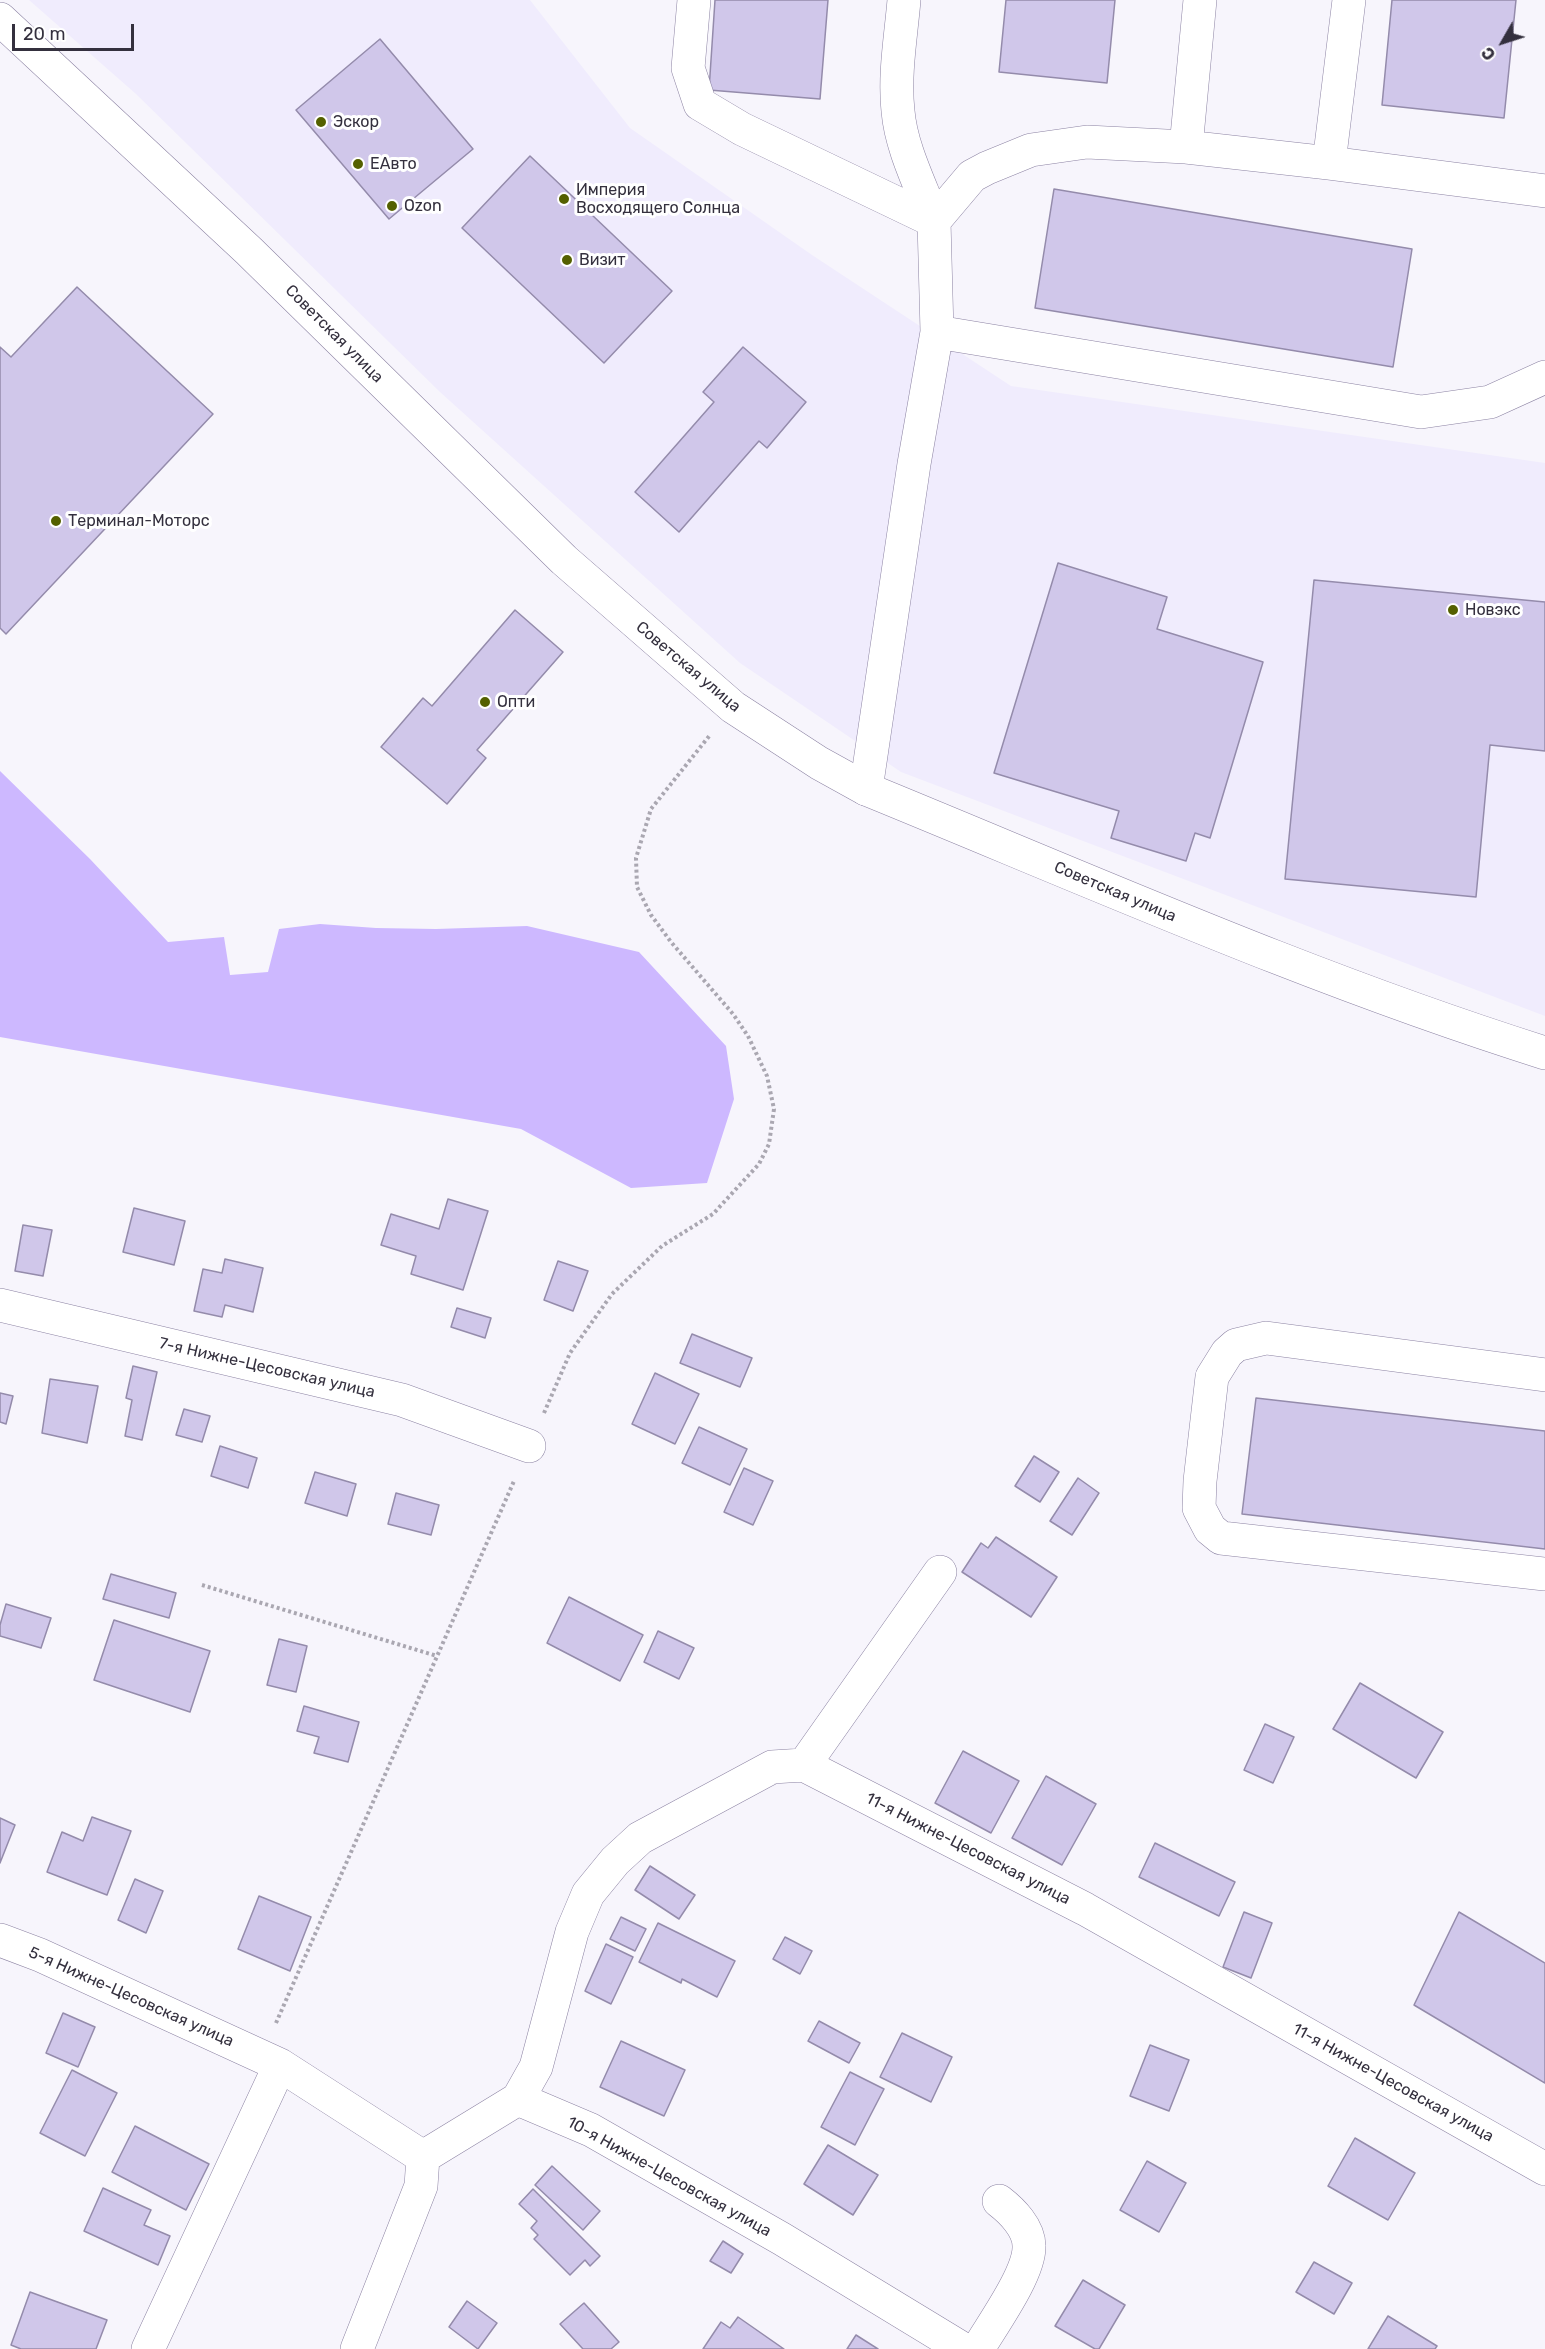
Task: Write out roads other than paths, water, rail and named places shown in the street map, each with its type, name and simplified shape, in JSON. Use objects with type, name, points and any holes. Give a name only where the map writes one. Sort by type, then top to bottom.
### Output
[{"type":"street","points":[[694,0],[688,68],[700,104],[742,129],[934,221]]},
{"type":"street","points":[[866,789],[914,464],[937,332],[934,221],[904,141],[898,112],[897,78],[904,0]]},
{"type":"street","points":[[1186,147],[1200,0]]},
{"type":"street","points":[[1329,163],[1349,0]]},
{"type":"street","name":"Советская улица","points":[[0,19],[274,275],[564,560],[733,707],[819,763],[866,789],[1203,929],[1470,1029],[1545,1053]]},
{"type":"street","points":[[934,221],[972,176],[1030,150],[1087,142],[1186,147],[1545,191]]},
{"type":"street","points":[[937,332],[1421,412],[1490,402],[1545,377]]},
{"type":"street","name":"7-я Нижне-Цесовская улица","points":[[0,1305],[402,1400],[529,1446]]},
{"type":"street","points":[[1545,1375],[1266,1338],[1236,1345],[1227,1353],[1212,1377],[1199,1508],[1210,1529],[1221,1538],[1545,1574]]},
{"type":"street","points":[[804,1766],[940,1572]]},
{"type":"street","name":"11-я Нижне-Цесовская улица","points":[[518,2099],[536,2067],[572,1932],[588,1894],[615,1861],[640,1838],[772,1767],[804,1766],[1085,1909],[1545,2169]]},
{"type":"street","name":"5-я Нижне-Цесовская улица","points":[[0,1940],[40,1955],[271,2061],[423,2157]]},
{"type":"street","points":[[148,2349],[271,2061]]},
{"type":"street","points":[[357,2349],[421,2186],[423,2157],[518,2099]]},
{"type":"street","name":"10-я Нижне-Цесовская улица","points":[[518,2099],[601,2136],[782,2239],[963,2349]]},
{"type":"street","points":[[978,2349],[1021,2276],[1029,2246],[1026,2232],[1017,2218],[999,2201]]},
{"type":"place","name":"Эскор","points":[[321,122]]},
{"type":"place","name":"ЕАвто","points":[[358,164]]},
{"type":"place","name":"Империя Восходящего Солнца","points":[[564,199]]},
{"type":"place","name":"Ozon","points":[[392,206]]},
{"type":"place","name":"Визит","points":[[567,260]]},
{"type":"place","name":"Терминал-Моторс","points":[[56,521]]},
{"type":"place","name":"Новэкс","points":[[1453,610]]},
{"type":"place","name":"Опти","points":[[485,702]]}]
